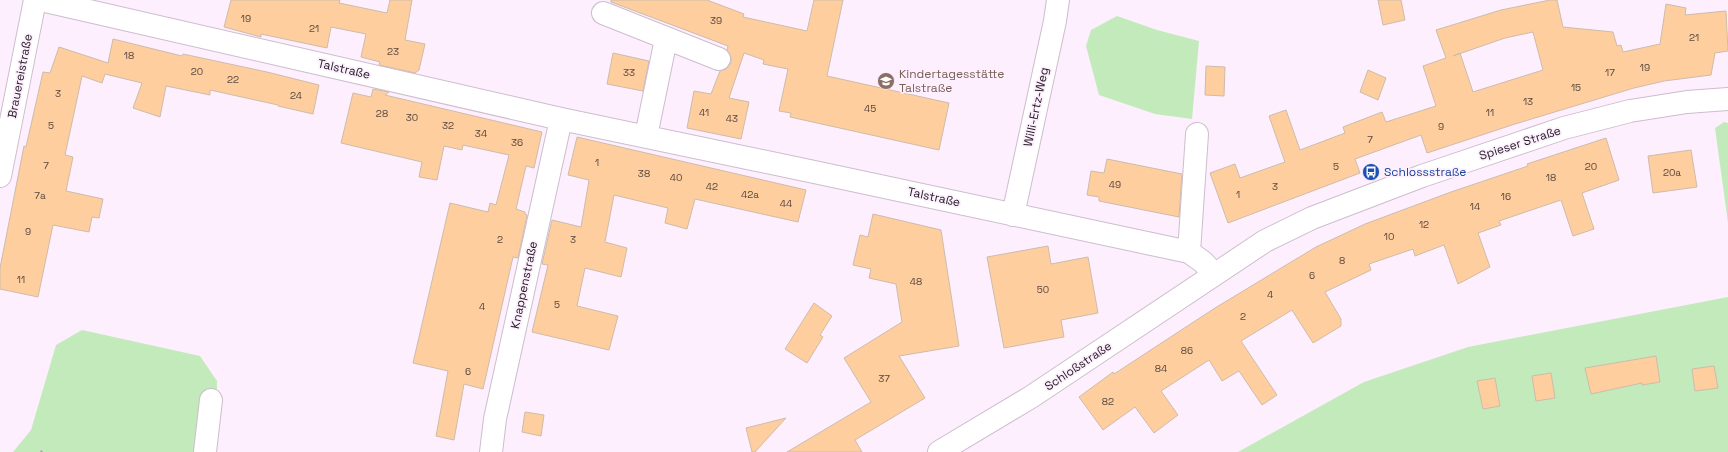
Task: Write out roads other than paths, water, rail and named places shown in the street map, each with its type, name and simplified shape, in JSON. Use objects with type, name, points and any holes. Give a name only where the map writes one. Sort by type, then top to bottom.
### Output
[{"type":"street","name":"Brauereistraße","points":[[0,176],[35,0]]},
{"type":"street","name":"Talstraße","points":[[41,0],[77,4],[560,119],[1188,252],[1203,262],[1214,274]]},
{"type":"street","name":"Willi-Ertz-Weg","points":[[1013,214],[1055,21],[1058,0]]},
{"type":"street","points":[[603,13],[719,59]]},
{"type":"street","points":[[646,136],[666,38]]},
{"type":"street","name":"Spieser Straße","points":[[1214,274],[1264,241],[1312,218],[1479,156],[1564,128],[1630,111],[1687,102],[1728,99]]},
{"type":"street","name":"Knappenstraße","points":[[491,452],[495,420],[560,119]]},
{"type":"street","points":[[1188,252],[1197,134]]},
{"type":"street","name":"Schloßstraße","points":[[939,452],[1031,397],[1214,274]]},
{"type":"street","points":[[205,452],[210,400]]},
{"type":"place","name":"Kindertagesstätte Talstraße","points":[[886,81]]},
{"type":"place","name":"Schlossstraße","points":[[1371,172]]}]
